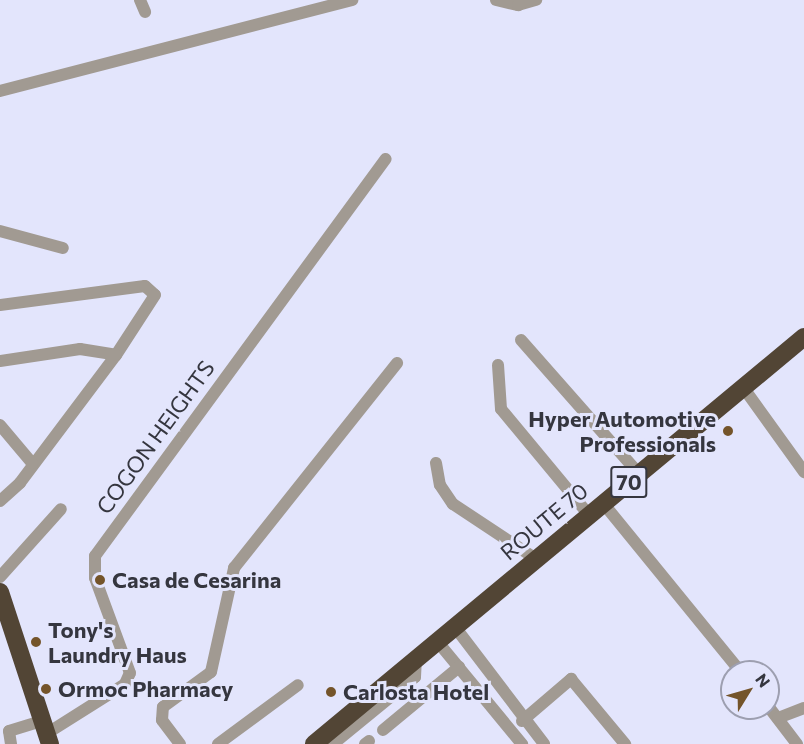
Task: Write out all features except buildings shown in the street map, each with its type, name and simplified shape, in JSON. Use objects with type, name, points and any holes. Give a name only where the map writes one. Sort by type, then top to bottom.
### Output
[{"type":"highway","name":"ROUTE 70","points":[[455,627],[743,387],[802,342]]},
{"type":"highway","points":[[0,592],[46,733]]},
{"type":"highway","name":"70","points":[[314,744],[455,627]]},
{"type":"street","points":[[0,91],[352,0]]},
{"type":"street","points":[[496,0],[518,5],[537,0]]},
{"type":"street","name":"COGON HEIGHTS","points":[[5,730],[46,733],[126,684],[130,673],[95,578],[95,556],[386,159]]},
{"type":"street","points":[[0,231],[63,248]]},
{"type":"street","points":[[0,305],[149,287],[155,295],[116,355],[0,501]]},
{"type":"street","points":[[521,340],[639,474]]},
{"type":"street","points":[[0,361],[80,350],[116,355]]},
{"type":"street","points":[[180,744],[162,720],[163,707],[211,672],[234,568],[397,363]]},
{"type":"street","points":[[498,365],[501,409],[596,509],[730,660]]},
{"type":"street","points":[[743,387],[804,472]]},
{"type":"street","points":[[0,425],[32,463]]},
{"type":"street","points":[[436,463],[440,485],[453,504],[536,559]]},
{"type":"street","points":[[0,578],[61,509]]},
{"type":"street","points":[[455,627],[522,721],[544,744]]},
{"type":"street","points":[[437,641],[522,744]]},
{"type":"street","points":[[333,744],[415,677],[416,659]]},
{"type":"street","points":[[383,730],[459,667]]},
{"type":"street","points":[[522,721],[572,679],[625,744]]},
{"type":"street","points":[[218,744],[298,686]]},
{"type":"street","points":[[780,717],[804,708]]},
{"type":"street","points":[[779,720],[797,744]]},
{"type":"street","points":[[5,730],[11,744]]},
{"type":"place","name":"Hyper Automotive Professionals","points":[[728,431]]},
{"type":"place","name":"Casa de Cesarina","points":[[100,580]]},
{"type":"place","name":"Tony's Laundry Haus","points":[[36,642]]},
{"type":"place","name":"Ormoc Pharmacy","points":[[46,689]]},
{"type":"place","name":"Carlosta Hotel","points":[[331,692]]}]
